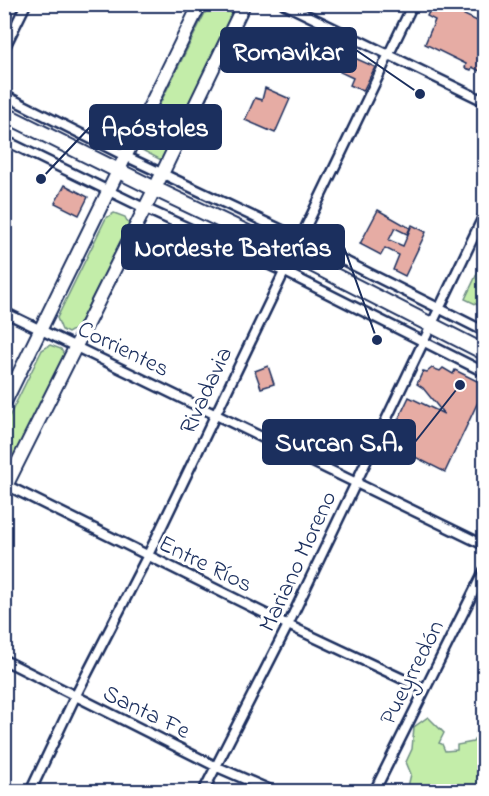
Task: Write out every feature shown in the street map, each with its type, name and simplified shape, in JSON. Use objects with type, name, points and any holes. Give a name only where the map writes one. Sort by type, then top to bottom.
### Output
[{"type":"main road","points":[[4,404],[200,4]]},
{"type":"main road","points":[[5,486],[155,189],[244,4]]},
{"type":"main road","points":[[4,114],[292,254],[484,352]]},
{"type":"street","points":[[4,49],[26,4]]},
{"type":"street","points":[[284,4],[484,101]]},
{"type":"street","name":"Rivadavia","points":[[30,792],[75,697],[148,555],[413,4]]},
{"type":"street","points":[[4,95],[162,174],[301,239],[484,331]]},
{"type":"street","points":[[4,140],[144,208],[283,271],[484,372]]},
{"type":"street","name":"Mariano Moreno","points":[[203,792],[288,626],[484,215]]},
{"type":"street","name":"Corrientes","points":[[4,312],[484,545]]},
{"type":"street","name":"Entre Ríos","points":[[5,486],[288,626],[424,689]]},
{"type":"street","name":"Pueyrredón","points":[[374,792],[484,571]]},
{"type":"street","name":"Santa Fe","points":[[4,660],[215,766],[275,792]]},
{"type":"green space","points":[[209,5],[238,5],[163,161],[138,148]]},
{"type":"green space","points":[[114,213],[125,217],[129,225],[77,328],[68,333],[62,330],[57,318],[106,218]]},
{"type":"green space","points":[[484,259],[484,308],[465,299]]},
{"type":"green space","points":[[50,345],[61,349],[65,357],[14,460],[4,466],[4,427],[42,350]]},
{"type":"green space","points":[[428,717],[444,733],[439,743],[445,751],[457,750],[457,745],[473,742],[477,726],[484,725],[484,791],[407,791],[411,774],[406,762],[412,749],[414,727]]},
{"type":"building","points":[[433,4],[464,4],[460,13],[477,21],[484,7],[484,73],[472,67],[471,70],[465,68],[466,64],[425,44],[435,20],[427,16]]},
{"type":"building","points":[[348,55],[375,67],[363,91],[350,85],[353,78],[340,72]]},
{"type":"building","points":[[265,88],[290,99],[275,133],[245,120],[255,98],[262,100]]},
{"type":"building","points":[[65,185],[88,197],[79,215],[55,203]]},
{"type":"building","points":[[378,210],[410,228],[407,234],[395,228],[389,240],[403,246],[412,225],[426,232],[405,276],[393,270],[399,255],[385,248],[381,255],[360,244]]},
{"type":"building","points":[[268,366],[274,384],[261,388],[255,371]]},
{"type":"building","points":[[432,368],[440,371],[443,368],[453,374],[455,370],[484,382],[484,389],[445,472],[387,443],[409,397],[444,414],[417,384],[423,371],[427,372]]},
{"type":"place","name":"Romavikar","points":[[420,94]]},
{"type":"place","name":"Apóstoles","points":[[41,179]]},
{"type":"place","name":"Nordeste Baterías","points":[[377,340]]},
{"type":"place","name":"Surcan S.A.","points":[[460,385]]}]
